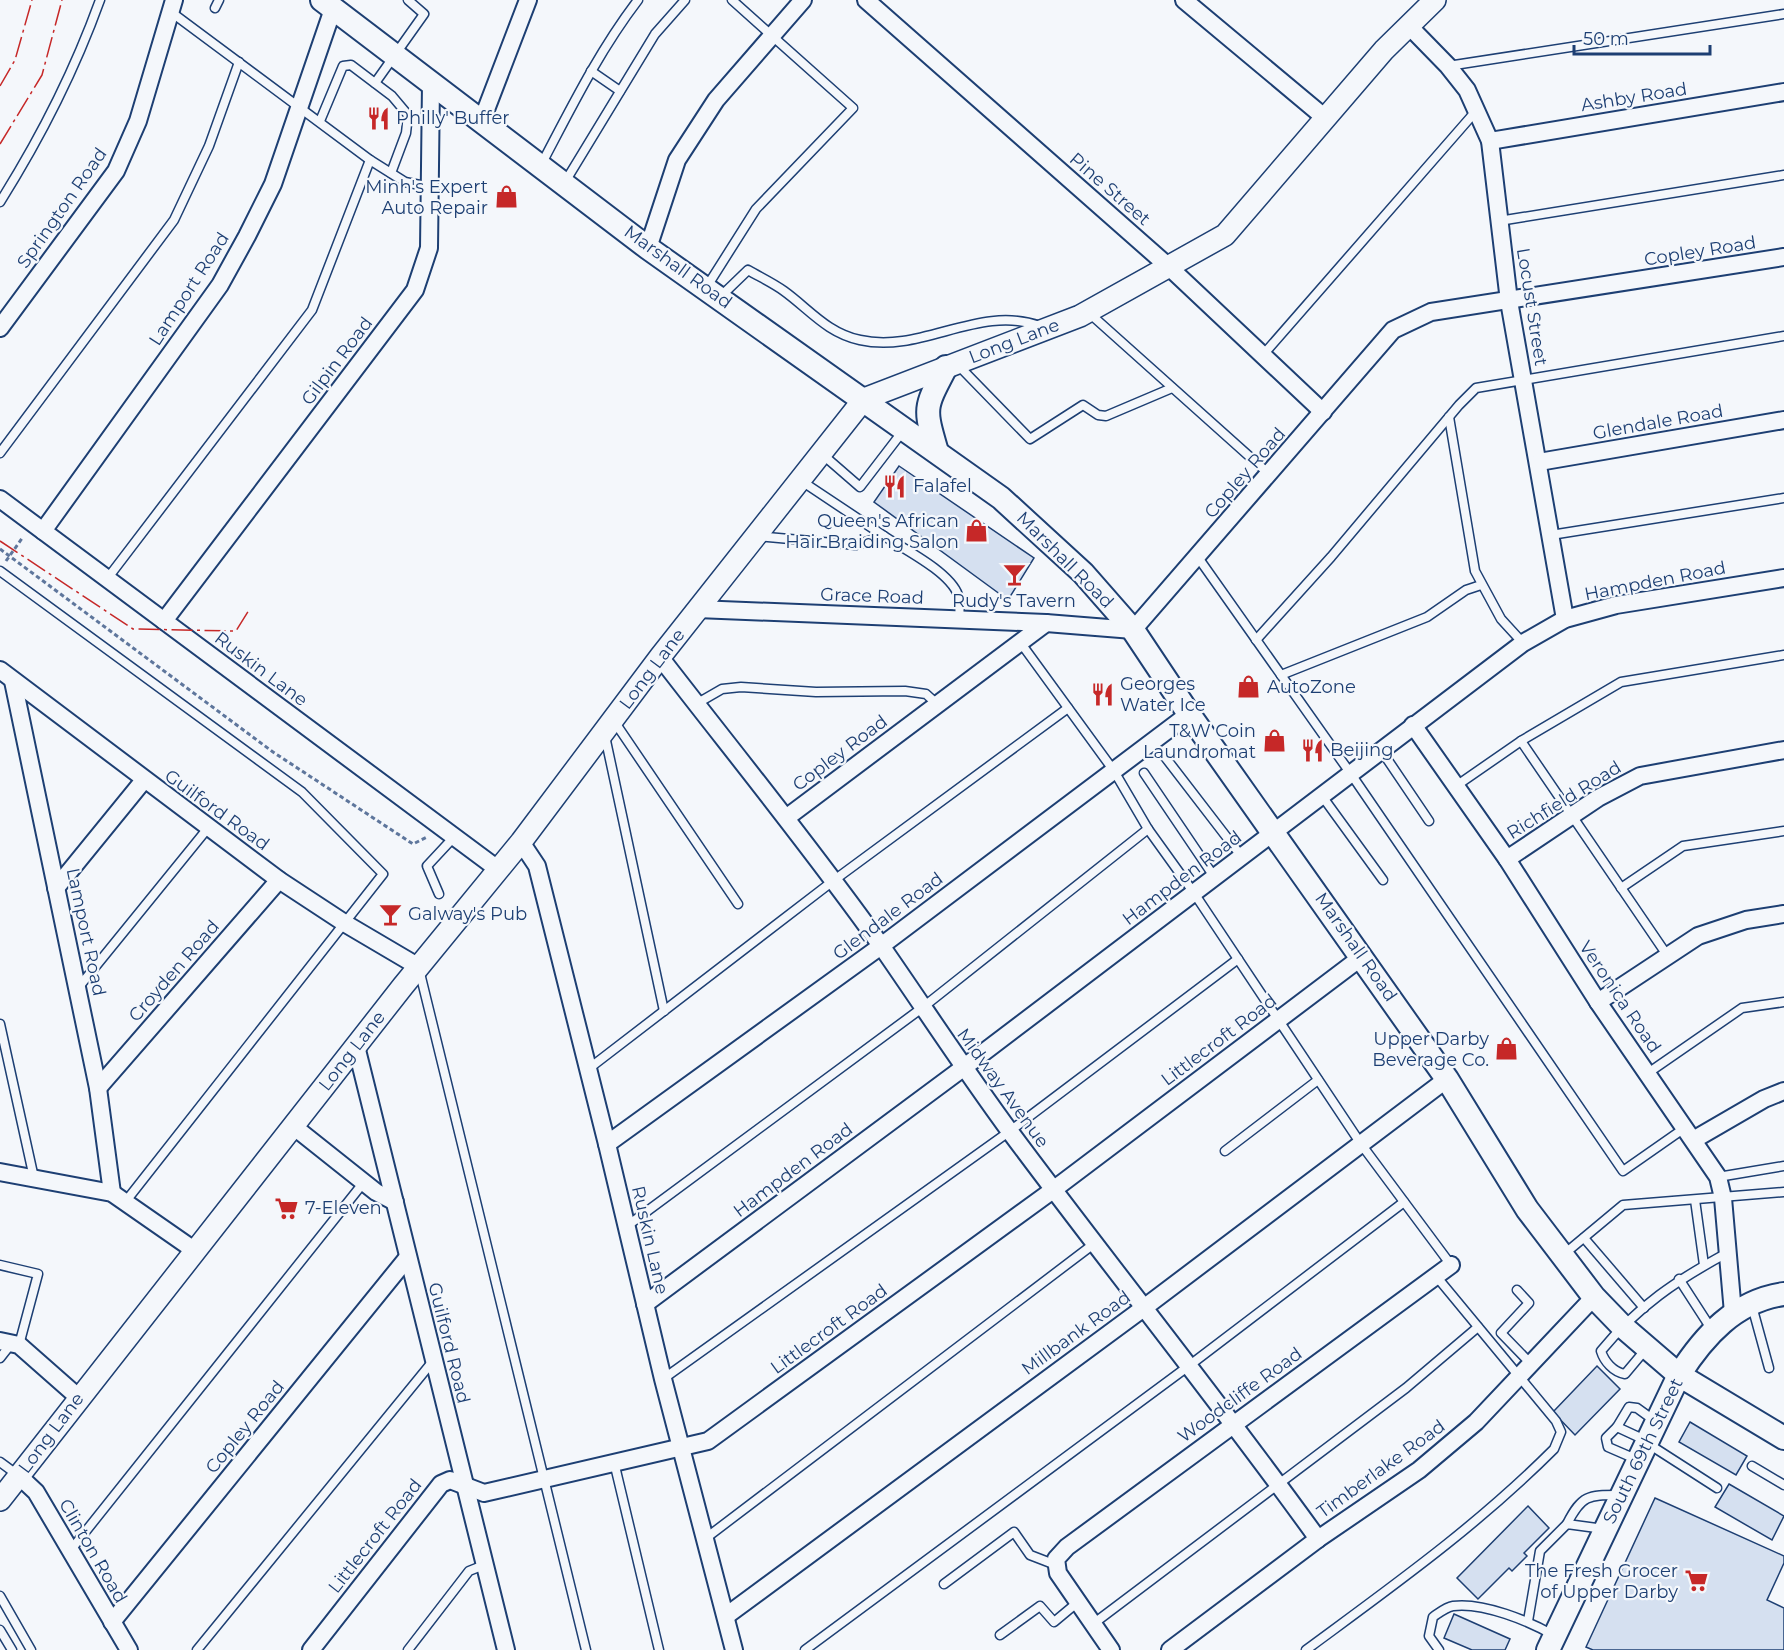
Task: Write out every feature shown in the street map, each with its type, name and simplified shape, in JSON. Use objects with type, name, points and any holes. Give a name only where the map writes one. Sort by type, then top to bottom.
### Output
[{"type":"main road","name":"Marshall Road","points":[[327,5],[482,120],[648,248],[905,428],[1000,498],[1083,573],[1133,630],[1189,714],[1363,956],[1447,1079],[1527,1209],[1594,1297],[1622,1326],[1678,1375],[1784,1438]]},
{"type":"main road","points":[[937,452],[926,414],[932,393],[952,365]]},
{"type":"main road","name":"South 69th Street","points":[[1551,1643],[1678,1375],[1712,1331],[1742,1309],[1784,1294]]},
{"type":"street","points":[[482,120],[528,0]]},
{"type":"street","points":[[648,248],[677,160],[716,100],[803,0]]},
{"type":"street","points":[[1184,0],[1324,117]]},
{"type":"street","name":"Long Lane","points":[[0,1500],[78,1397],[521,842],[697,609],[864,399],[1087,312],[1225,235],[1324,117],[1408,25],[1435,0]]},
{"type":"street","name":"Pine Street","points":[[873,2],[1169,267],[1323,412]]},
{"type":"street","name":"Lamport Road","points":[[38,527],[220,285],[273,184],[300,105],[327,5]]},
{"type":"street","name":"Springton Road","points":[[0,328],[116,171],[138,121],[172,6]]},
{"type":"street","name":"Locust Street","points":[[1408,25],[1448,66],[1467,90],[1490,141],[1509,301],[1565,620]]},
{"type":"street","name":"Gilpin Road","points":[[164,621],[415,290],[429,248],[431,84]]},
{"type":"street","name":"Ashby Road","points":[[1490,141],[1784,92]]},
{"type":"street","name":"Copley Road","points":[[1133,630],[1393,330],[1431,312],[1784,257]]},
{"type":"street","name":"Glendale Road","points":[[1539,462],[1784,420]]},
{"type":"street","name":"Ruskin Lane","points":[[0,499],[499,870]]},
{"type":"street","name":"Hampden Road","points":[[645,1304],[963,1068],[1523,643],[1565,620],[1616,605],[1784,578]]},
{"type":"street","name":"Grace Road","points":[[697,609],[1046,622]]},
{"type":"street","points":[[1046,622],[1133,630]]},
{"type":"street","name":"Copley Road","points":[[786,818],[1046,622]]},
{"type":"street","name":"Midway Avenue","points":[[660,657],[786,818],[881,946],[963,1068],[1053,1190],[1190,1365],[1318,1539]]},
{"type":"street","name":"Lamport Road","points":[[7,676],[56,888],[119,1197]]},
{"type":"street","name":"Guilford Road","points":[[7,676],[279,880],[346,924],[419,967]]},
{"type":"street","name":"Glendale Road","points":[[607,1144],[881,946],[1189,714]]},
{"type":"street","name":"Veronica Road","points":[[1413,725],[1507,860],[1598,1002],[1718,1177],[1723,1198],[1728,1253],[1742,1309]]},
{"type":"street","name":"Richfield Road","points":[[1507,860],[1571,816],[1640,776],[1784,750]]},
{"type":"street","points":[[56,888],[144,780]]},
{"type":"street","name":"Ruskin Lane","points":[[521,842],[537,866],[663,1379],[734,1650]]},
{"type":"street","name":"Croyden Road","points":[[98,1088],[279,880]]},
{"type":"street","points":[[1598,1002],[1698,936],[1718,928],[1784,914]]},
{"type":"street","name":"Littlecroft Road","points":[[311,1650],[441,1484],[450,1479],[484,1493],[708,1441],[1053,1190],[1363,956]]},
{"type":"street","name":"Guilford Road","points":[[356,1046],[506,1650]]},
{"type":"street","name":"Millbank Road","points":[[726,1616],[1144,1307],[1447,1079]]},
{"type":"street","points":[[1690,1133],[1784,1091]]},
{"type":"street","points":[[293,1126],[364,1182],[395,1202]]},
{"type":"street","points":[[0,1172],[119,1197],[194,1251]]},
{"type":"street","name":"Copley Road","points":[[112,1622],[408,1257]]},
{"type":"street","name":"Woodcliffe Road","points":[[1057,1562],[1067,1547],[1451,1265]]},
{"type":"street","name":"Timberlake Road","points":[[1170,1650],[1318,1539],[1419,1470],[1476,1422],[1594,1297]]},
{"type":"street","points":[[10,1344],[78,1397]]},
{"type":"street","name":"Clinton Road","points":[[19,1476],[36,1492],[129,1650]]},
{"type":"street","points":[[1057,1562],[1058,1573],[1111,1650]]},
{"type":"lane","points":[[0,202],[51,118],[80,55],[100,0]]},
{"type":"lane","points":[[375,83],[424,14],[408,0]]},
{"type":"lane","points":[[540,165],[591,71],[638,0]]},
{"type":"lane","points":[[565,183],[655,34],[685,0]]},
{"type":"lane","points":[[713,293],[756,209],[853,108],[732,0]]},
{"type":"lane","points":[[172,6],[239,62],[300,105],[370,160],[405,182],[430,187]]},
{"type":"lane","points":[[1448,66],[1784,14]]},
{"type":"lane","points":[[0,453],[174,220],[209,146],[239,62]]},
{"type":"lane","points":[[320,121],[343,66],[351,65],[392,96],[408,115],[406,133],[391,173]]},
{"type":"lane","points":[[591,71],[620,91]]},
{"type":"lane","points":[[1263,355],[1476,111]]},
{"type":"lane","points":[[107,579],[312,310],[370,160]]},
{"type":"lane","points":[[1499,221],[1784,175]]},
{"type":"lane","points":[[713,293],[748,270],[784,291],[824,326],[860,340],[886,342],[928,336],[970,323],[1001,319],[1024,321],[1047,329]]},
{"type":"lane","points":[[1087,312],[1269,474]]},
{"type":"lane","points":[[1256,640],[1331,557],[1476,388],[1524,378],[1784,336]]},
{"type":"lane","points":[[952,365],[1030,439],[1083,405],[1098,415],[1106,416],[1173,388]]},
{"type":"lane","points":[[1449,417],[1471,557],[1481,585],[1501,619],[1523,643]]},
{"type":"lane","points":[[822,454],[860,487],[905,428]]},
{"type":"lane","points":[[800,480],[920,558],[946,579],[958,594],[960,619]]},
{"type":"lane","points":[[1551,535],[1784,498]]},
{"type":"lane","points":[[755,536],[856,545],[884,536]]},
{"type":"lane","points":[[1197,556],[1351,774],[1623,1171],[1690,1133]]},
{"type":"lane","points":[[0,570],[302,792],[383,874],[346,924],[119,1197]]},
{"type":"lane","points":[[1281,675],[1427,617],[1466,590],[1481,585]]},
{"type":"lane","points":[[1020,641],[1114,771],[1149,829],[1361,1144],[1451,1265]]},
{"type":"lane","points":[[1456,786],[1521,741],[1621,682],[1784,655]]},
{"type":"lane","points":[[696,704],[722,689],[741,687],[816,692],[905,691],[926,694],[937,704]]},
{"type":"lane","points":[[587,1070],[832,881],[1068,708]]},
{"type":"lane","points":[[609,727],[738,904]]},
{"type":"lane","points":[[609,727],[664,1011]]},
{"type":"lane","points":[[1521,741],[1667,955]]},
{"type":"lane","points":[[1382,750],[1429,821]]},
{"type":"lane","points":[[1165,757],[1242,857]]},
{"type":"lane","points":[[1144,773],[1215,878]]},
{"type":"lane","points":[[1322,796],[1383,879]]},
{"type":"lane","points":[[77,988],[208,828]]},
{"type":"lane","points":[[627,1226],[922,1008],[1149,829]]},
{"type":"lane","points":[[1621,888],[1683,846],[1784,831]]},
{"type":"lane","points":[[439,894],[427,866],[454,837]]},
{"type":"lane","points":[[663,1379],[1010,1131],[1238,959]]},
{"type":"lane","points":[[419,967],[586,1650]]},
{"type":"lane","points":[[1648,1073],[1742,1008],[1784,1002]]},
{"type":"lane","points":[[0,1024],[34,1179]]},
{"type":"lane","points":[[1225,1151],[1318,1080]]},
{"type":"lane","points":[[1718,1177],[1784,1166]]},
{"type":"lane","points":[[70,1552],[364,1182]]},
{"type":"lane","points":[[1561,1256],[1623,1205],[1784,1192]]},
{"type":"lane","points":[[1695,1200],[1704,1265]]},
{"type":"lane","points":[[805,1650],[1190,1365],[1404,1202]]},
{"type":"lane","points":[[1584,1238],[1644,1308]]},
{"type":"lane","points":[[706,1538],[1096,1243]]},
{"type":"lane","points":[[1646,1348],[1625,1374],[1618,1373],[1604,1359],[1601,1351],[1622,1326],[1679,1279],[1728,1253]]},
{"type":"lane","points":[[0,1265],[38,1274],[10,1344],[0,1358]]},
{"type":"lane","points":[[1306,1650],[1400,1583],[1474,1525],[1554,1449],[1561,1432],[1556,1421],[1436,1276]]},
{"type":"lane","points":[[1679,1279],[1712,1331]]},
{"type":"lane","points":[[1517,1290],[1529,1303],[1501,1334],[1531,1364]]},
{"type":"lane","points":[[1742,1309],[1769,1368]]},
{"type":"lane","points":[[1093,1624],[1406,1388],[1478,1327]]},
{"type":"lane","points":[[197,1650],[433,1361]]},
{"type":"lane","points":[[1629,1407],[1637,1408],[1647,1442],[1608,1447],[1606,1438],[1617,1427],[1629,1407]]},
{"type":"lane","points":[[1617,1427],[1647,1442],[1717,1488]]},
{"type":"lane","points":[[0,1462],[19,1476]]},
{"type":"lane","points":[[614,1462],[659,1650]]},
{"type":"lane","points":[[1752,1466],[1784,1485]]},
{"type":"lane","points":[[1528,1621],[1540,1551],[1567,1524],[1577,1503],[1592,1495],[1622,1495]]},
{"type":"lane","points":[[1567,1524],[1606,1529]]},
{"type":"lane","points":[[944,1584],[1014,1532],[1030,1555],[1057,1562]]},
{"type":"lane","points":[[409,1650],[470,1571],[484,1565]]},
{"type":"lane","points":[[0,1596],[31,1650]]},
{"type":"lane","points":[[1000,1635],[1040,1606],[1054,1623],[1078,1602]]},
{"type":"lane","points":[[1439,1650],[1429,1636],[1433,1617],[1450,1606],[1467,1605],[1528,1621],[1551,1643]]},
{"type":"lane","points":[[0,1630],[12,1650]]},
{"type":"path","points":[[0,570],[38,527]]},
{"type":"path","points":[[0,549],[273,752],[413,844],[432,835]]},
{"type":"building","points":[[899,466],[1034,558],[1008,600],[874,502]]},
{"type":"building","points":[[1597,1366],[1620,1389],[1575,1435],[1553,1412]]},
{"type":"building","points":[[1690,1422],[1747,1456],[1736,1475],[1679,1442]]},
{"type":"building","points":[[1729,1484],[1784,1516],[1772,1540],[1715,1507]]},
{"type":"building","name":"The Fresh Grocer of Upper Darby","points":[[1655,1498],[1784,1556],[1784,1563],[1767,1600],[1784,1608],[1784,1650],[1593,1650],[1586,1647]]},
{"type":"building","points":[[1528,1506],[1549,1528],[1524,1553],[1527,1556],[1512,1571],[1509,1568],[1478,1599],[1457,1578]]},
{"type":"building","points":[[1454,1614],[1510,1639],[1505,1650],[1472,1650],[1444,1638]]},
{"type":"power","points":[[0,86],[15,60],[32,0]]},
{"type":"power","points":[[0,144],[42,75],[62,0]]},
{"type":"power","points":[[0,541],[133,629],[236,631],[249,610]]},
{"type":"place","name":"Philly' Buffer","points":[[378,118]]},
{"type":"place","name":"Minh's Expert Auto Repair","points":[[506,197]]},
{"type":"place","name":"Falafel","points":[[895,486]]},
{"type":"place","name":"Queen's African Hair Braiding Salon","points":[[977,531]]},
{"type":"place","name":"Rudy's Tavern","points":[[1014,575]]},
{"type":"place","name":"AutoZone","points":[[1249,687]]},
{"type":"place","name":"Georges Water Ice","points":[[1102,694]]},
{"type":"place","name":"T&W Coin Laundromat","points":[[1274,741]]},
{"type":"place","name":"Beijing","points":[[1312,750]]},
{"type":"place","name":"Galway's Pub","points":[[390,914]]},
{"type":"place","name":"Upper Darby Beverage Co.","points":[[1507,1049]]},
{"type":"place","name":"7-Eleven","points":[[287,1208]]},
{"type":"place","name":"The Fresh Grocer of Upper Darby","points":[[1696,1581]]}]
